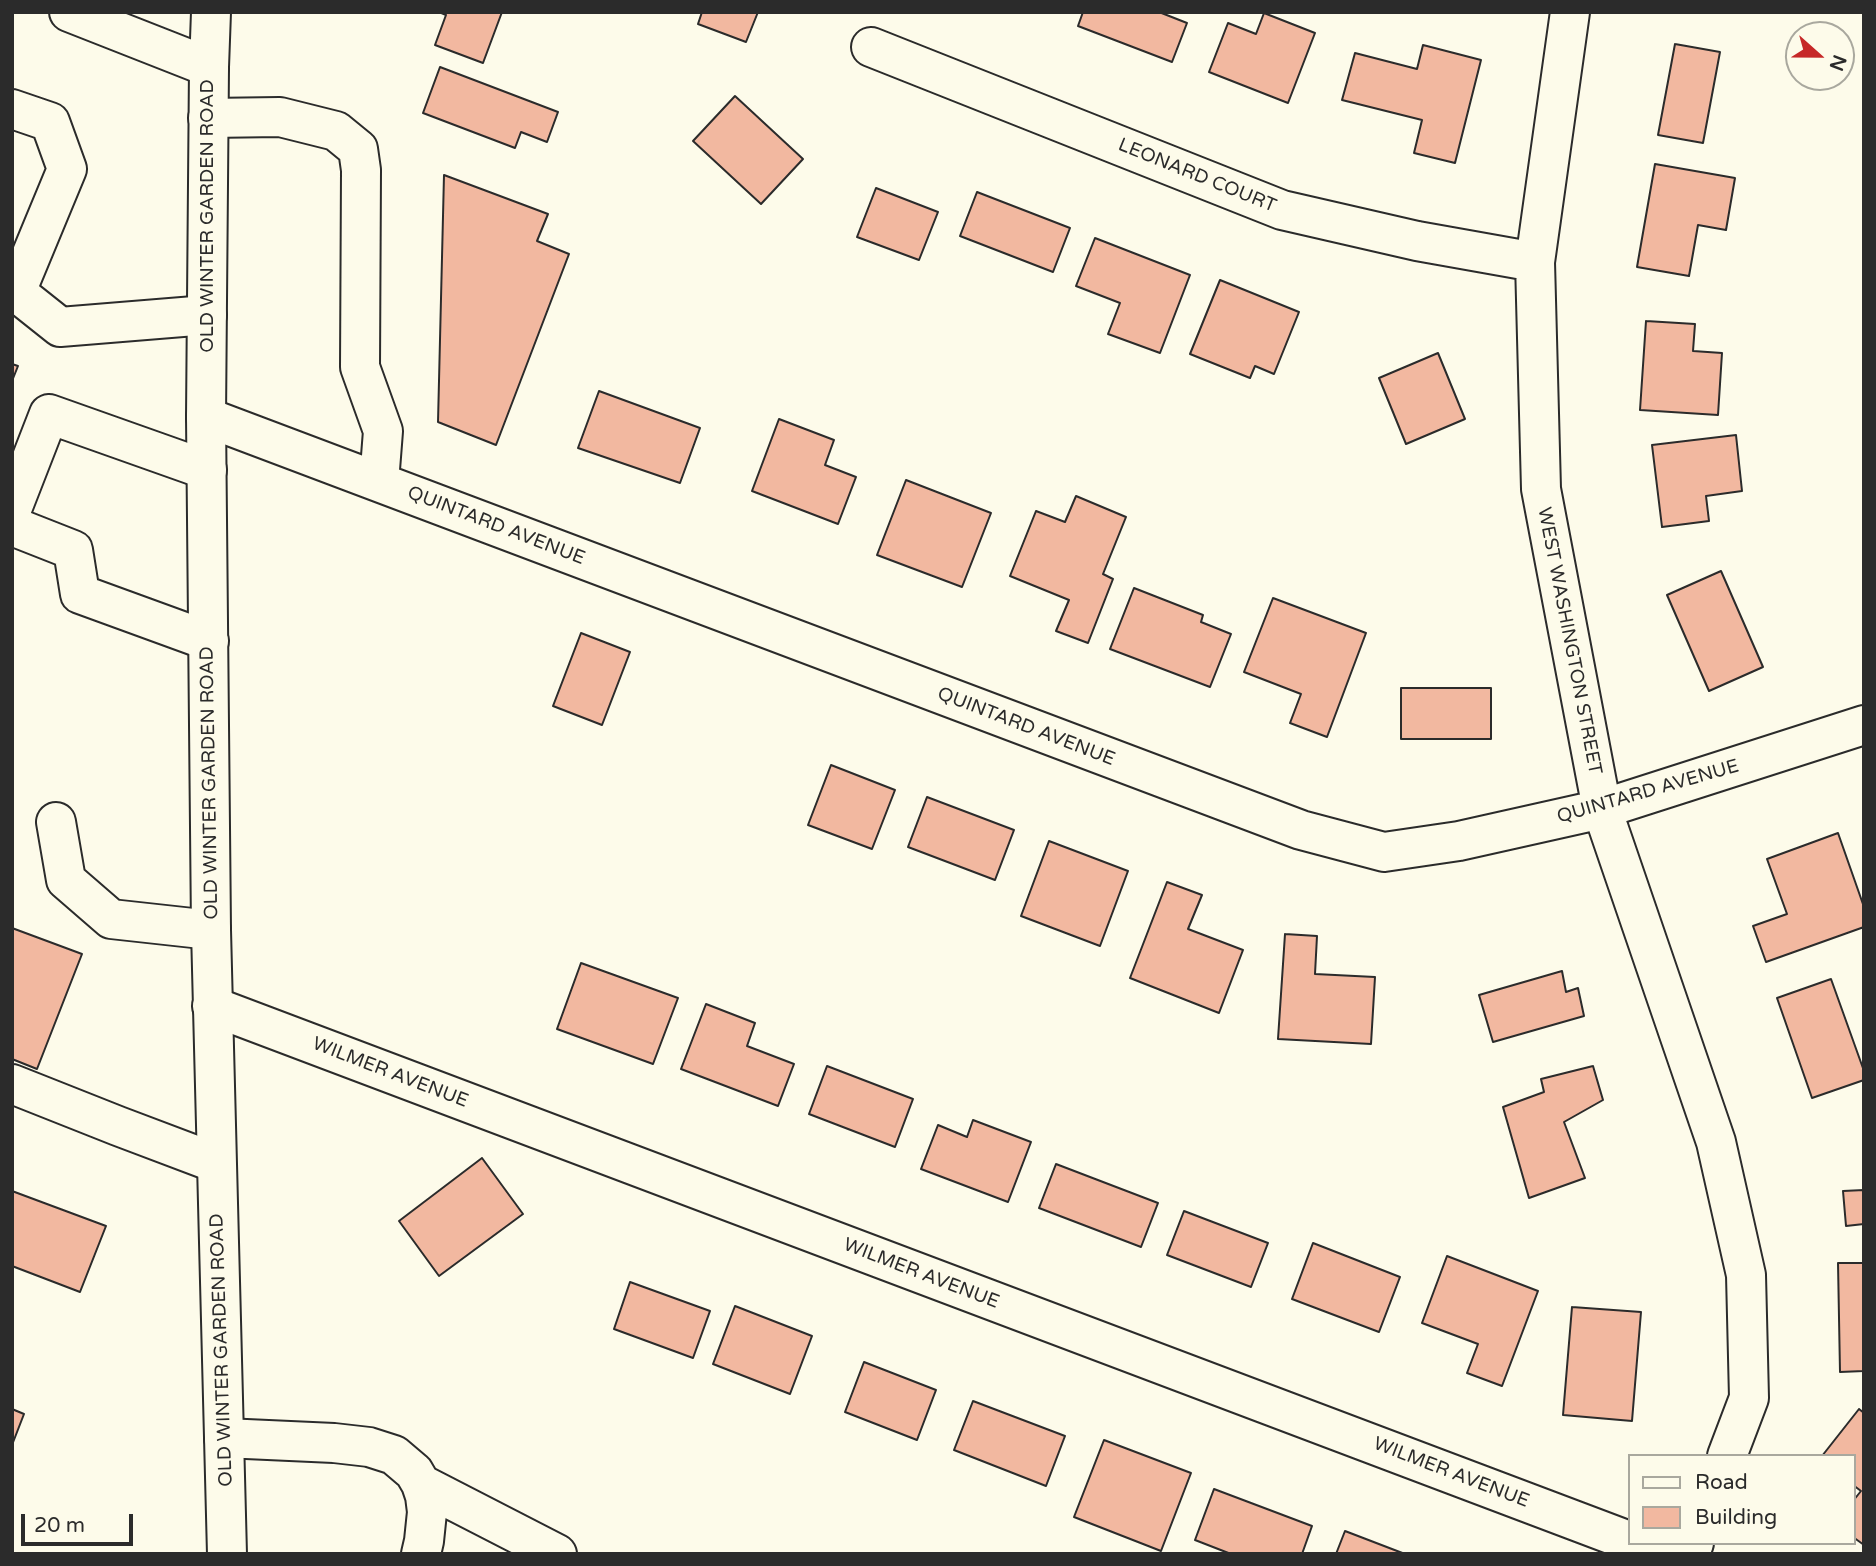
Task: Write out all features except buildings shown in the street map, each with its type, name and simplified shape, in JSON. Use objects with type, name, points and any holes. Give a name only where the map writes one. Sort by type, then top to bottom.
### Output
[{"type":"street","points":[[69,12],[209,67]]},
{"type":"street","name":"OLD WINTER GARDEN ROAD","points":[[211,12],[206,417],[211,930],[228,1554]]},
{"type":"street","name":"WEST WASHINGTON STREET","points":[[1570,12],[1535,262],[1541,489],[1602,809],[1716,1142],[1746,1275],[1749,1398],[1728,1454]]},
{"type":"street","name":"LEONARD COURT","points":[[871,47],[1282,210],[1417,241],[1535,262]]},
{"type":"street","points":[[12,109],[50,122],[67,169],[16,292],[60,327],[207,315]]},
{"type":"street","points":[[208,118],[280,117],[336,131],[358,149],[361,170],[360,368],[383,431],[379,482]]},
{"type":"street","points":[[12,509],[49,414],[207,470]]},
{"type":"street","name":"QUINTARD AVENUE","points":[[206,417],[1301,830],[1384,852],[1459,841],[1602,809],[1864,725]]},
{"type":"street","points":[[12,526],[72,550],[80,594],[209,641]]},
{"type":"street","points":[[56,822],[66,880],[111,919],[211,930]]},
{"type":"street","name":"WILMER AVENUE","points":[[212,1006],[1628,1541]]},
{"type":"street","points":[[12,1084],[216,1163]]},
{"type":"street","points":[[224,1438],[334,1443],[369,1447],[394,1455],[414,1472],[425,1496],[427,1512],[421,1554]]},
{"type":"street","points":[[421,1484],[557,1554]]},
{"type":"street","points":[[1641,1545],[1664,1554]]}]
